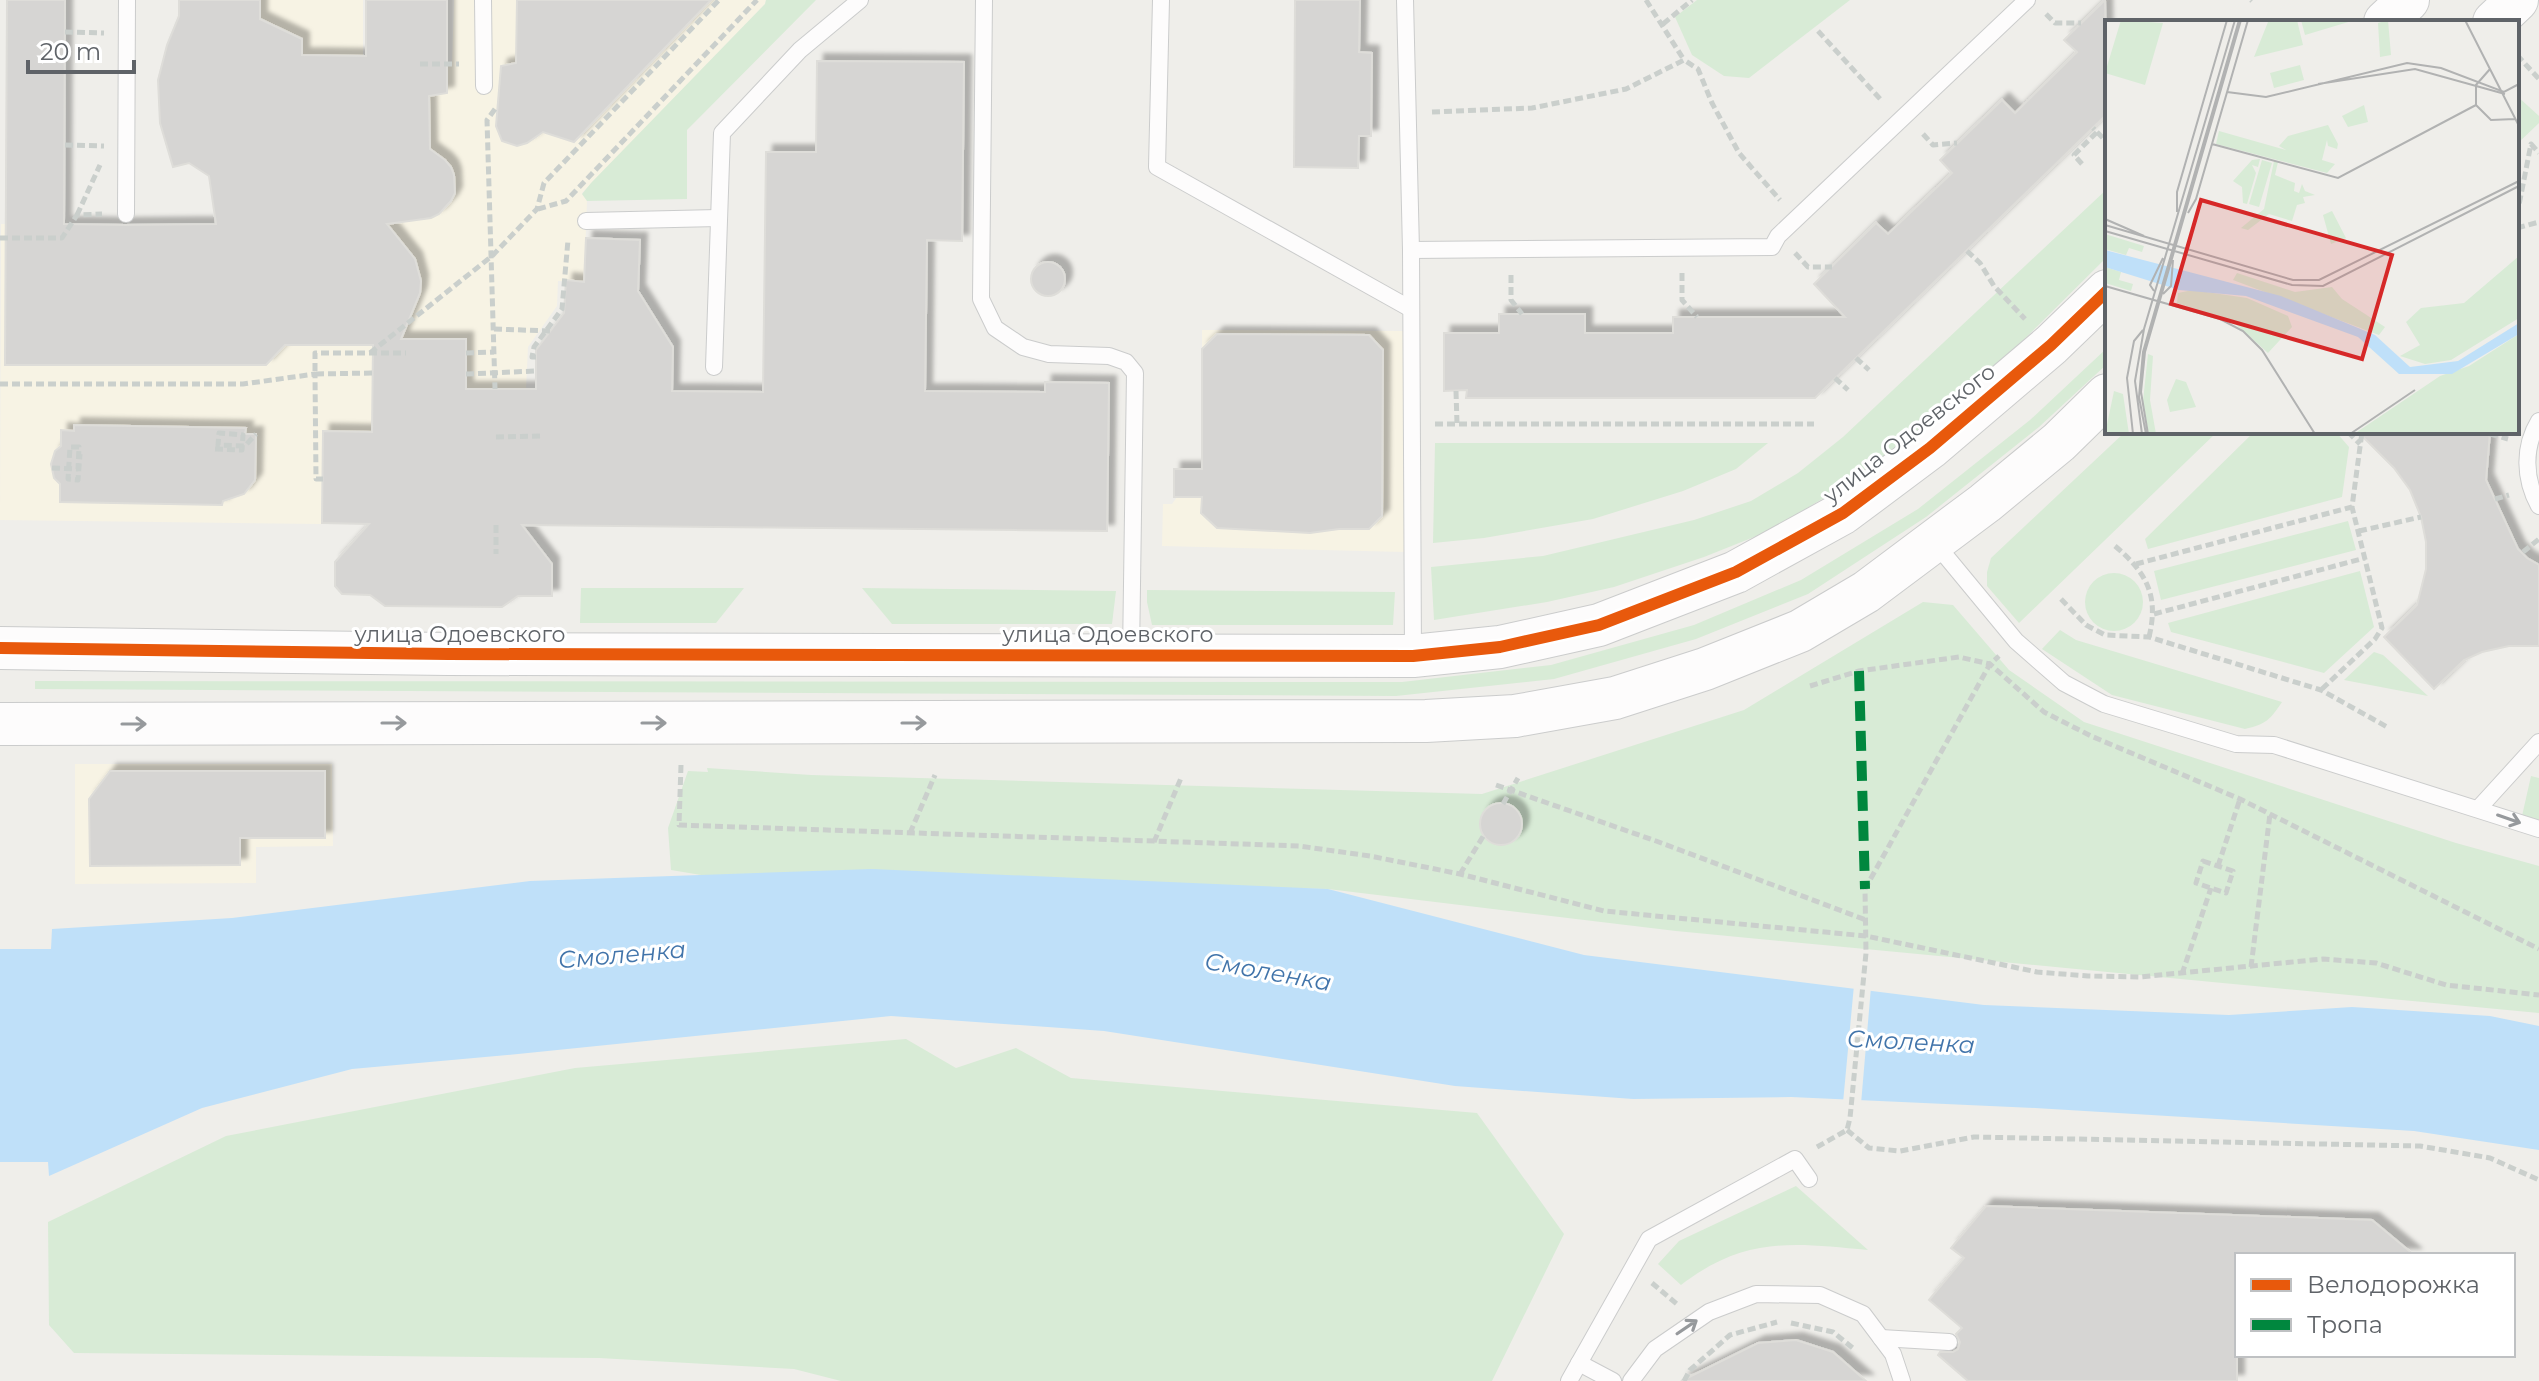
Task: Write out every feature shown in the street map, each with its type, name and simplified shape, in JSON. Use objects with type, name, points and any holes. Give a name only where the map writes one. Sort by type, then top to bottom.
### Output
[{"type":"street","points":[[2387,20],[2408,0]]},
{"type":"street","points":[[2496,20],[2517,0]]},
{"type":"street","name":"улица Одоевского","points":[[0,648],[448,654],[1413,656],[1500,647],[1599,625],[1736,572],[1843,513],[1930,448],[2051,345],[2105,293]]},
{"type":"street","points":[[0,724],[1426,721],[1515,716],[1615,698],[1705,669],[1800,631],[1866,592],[1985,503],[2059,442],[2105,397]]},
{"type":"lane","points":[[126,214],[127,0]]},
{"type":"lane","points":[[483,0],[484,86]]},
{"type":"lane","points":[[714,367],[722,133],[800,50],[860,0]]},
{"type":"lane","points":[[984,0],[981,299],[995,328],[1023,347],[1049,354],[1109,356],[1126,362],[1135,373],[1131,655]]},
{"type":"lane","points":[[1161,0],[1157,167],[1411,309]]},
{"type":"lane","points":[[1405,0],[1411,250],[1413,656]]},
{"type":"lane","points":[[1411,250],[1772,247],[1778,236],[2027,0]]},
{"type":"lane","points":[[586,221],[718,218]]},
{"type":"lane","points":[[2539,421],[2532,433],[2527,462],[2532,492],[2539,506]]},
{"type":"lane","points":[[1934,541],[2016,641],[2064,683],[2104,704],[2236,744],[2274,745],[2539,829]]},
{"type":"lane","points":[[2478,809],[2539,742]]},
{"type":"lane","points":[[1569,1381],[1649,1239],[1795,1159],[1809,1179]]},
{"type":"lane","points":[[1631,1381],[1655,1349],[1709,1312],[1756,1294],[1820,1295],[1863,1314],[1893,1354],[1902,1381]]},
{"type":"lane","points":[[1881,1338],[1949,1342]]},
{"type":"lane","points":[[1579,1363],[1613,1381]]},
{"type":"path","points":[[370,353],[492,256],[537,209],[544,183],[719,0]]},
{"type":"path","points":[[537,209],[566,201],[757,0]]},
{"type":"path","points":[[1646,0],[1684,60],[1698,69],[1739,153],[1797,219]]},
{"type":"path","points":[[1663,24],[1692,0]]},
{"type":"path","points":[[2055,23],[2081,23]]},
{"type":"path","points":[[1818,31],[1900,121]]},
{"type":"path","points":[[65,32],[126,33]]},
{"type":"path","points":[[2519,57],[2539,79]]},
{"type":"path","points":[[1406,113],[1532,108],[1626,89],[1684,60]]},
{"type":"path","points":[[495,389],[487,120],[501,100]]},
{"type":"path","points":[[2082,164],[2074,155],[2095,130],[2105,140]]},
{"type":"path","points":[[1933,145],[1957,143]]},
{"type":"path","points":[[2519,205],[2531,144],[2539,153]]},
{"type":"path","points":[[0,238],[62,238],[77,215],[109,146],[65,145]]},
{"type":"path","points":[[77,215],[126,214]]},
{"type":"path","points":[[2519,227],[2539,222]]},
{"type":"path","points":[[536,357],[532,357],[534,347],[562,309],[568,235]]},
{"type":"path","points":[[1967,251],[1980,263],[1994,286],[2051,345]]},
{"type":"path","points":[[1808,267],[1832,267]]},
{"type":"path","points":[[1511,300],[1522,314]]},
{"type":"path","points":[[1682,300],[1697,317]]},
{"type":"path","points":[[494,329],[548,331]]},
{"type":"path","points":[[466,353],[494,352]]},
{"type":"path","points":[[323,479],[316,479],[315,353],[406,353]]},
{"type":"path","points":[[1856,358],[1869,370]]},
{"type":"path","points":[[466,374],[536,371]]},
{"type":"path","points":[[0,384],[243,384],[315,374],[372,373]]},
{"type":"path","points":[[1835,378],[1848,390]]},
{"type":"path","points":[[1456,391],[1457,424]]},
{"type":"path","points":[[1412,424],[1814,424]]},
{"type":"path","points":[[215,449],[242,450],[243,435],[219,433],[218,445],[232,446],[245,446],[256,434]]},
{"type":"path","points":[[2350,434],[2360,444]]},
{"type":"path","points":[[2321,690],[2375,639],[2382,628],[2352,507],[2362,434]]},
{"type":"path","points":[[496,437],[543,436]]},
{"type":"path","points":[[52,468],[65,468],[78,469],[79,447],[70,447],[69,463],[68,479],[78,480],[80,454]]},
{"type":"path","points":[[2136,564],[2352,507]]},
{"type":"path","points":[[2359,531],[2421,517]]},
{"type":"path","points":[[496,525],[496,554]]},
{"type":"path","points":[[2523,552],[2539,539]]},
{"type":"path","points":[[2115,546],[2136,564],[2147,587],[2154,614],[2149,637]]},
{"type":"path","points":[[2154,614],[2365,558]]},
{"type":"path","points":[[2061,599],[2086,625],[2105,635],[2149,637],[2321,690],[2389,728]]},
{"type":"path","points":[[1795,1159],[1847,1130],[1866,953],[1865,889],[1990,664],[2016,641]]},
{"type":"path","points":[[1810,686],[1859,671],[1959,657],[1990,664],[2044,712],[2091,736],[2240,799],[2539,949]]},
{"type":"path","points":[[681,765],[679,825],[1299,846],[1460,874],[1604,911],[1866,936],[2037,972],[2113,977],[2181,975],[2323,959],[2376,963],[2446,985],[2539,995]]},
{"type":"path","points":[[910,833],[935,775]]},
{"type":"path","points":[[1154,842],[1181,778]]},
{"type":"path","points":[[1503,804],[1518,778]]},
{"type":"path","points":[[1496,785],[1866,920]]},
{"type":"path","points":[[2218,866],[2240,799]]},
{"type":"path","points":[[2251,967],[2270,814]]},
{"type":"path","points":[[1460,874],[1484,835]]},
{"type":"path","points":[[2203,861],[2233,871],[2226,893],[2211,888],[2196,883],[2203,861]]},
{"type":"path","points":[[2181,975],[2211,888]]},
{"type":"path","points":[[1847,1130],[1869,1148],[1900,1151],[1974,1137],[2420,1146],[2490,1158],[2539,1180]]},
{"type":"path","points":[[1633,1267],[1696,1321]]},
{"type":"path","points":[[1684,1381],[1690,1370],[1730,1335],[1782,1321],[1833,1332],[1862,1355]]},
{"type":"shaded area","points":[[179,0],[363,0],[363,66],[452,66],[454,0],[766,0],[582,193],[587,201],[584,282],[558,281],[557,306],[528,347],[526,389],[466,389],[466,339],[406,339],[406,364],[373,364],[372,432],[323,432],[321,524],[0,520],[1,224],[342,224],[212,196],[209,175],[189,164],[173,167],[160,123],[158,80],[179,16]]},
{"type":"shaded area","points":[[1202,330],[1404,331],[1405,552],[1162,546],[1163,504],[1172,504],[1177,497],[1202,496]]},
{"type":"shaded area","points":[[75,764],[332,764],[333,846],[256,847],[256,883],[75,884]]},
{"type":"green space","points":[[766,0],[816,0],[687,130],[687,199],[587,201],[582,194],[591,183]]},
{"type":"green space","points":[[1697,0],[1850,0],[1749,78],[1724,76],[1692,55],[1675,17]]},
{"type":"green space","points":[[2519,98],[2539,116],[2539,123],[2519,142]]},
{"type":"green space","points":[[2105,191],[2105,259],[1971,392],[1857,478],[1769,531],[1704,557],[1614,587],[1547,602],[1434,620],[1431,567],[1543,556],[1694,520],[1751,501],[1798,473],[1843,437]]},
{"type":"green space","points":[[2105,350],[2105,366],[2039,427],[1926,517],[1808,594],[1696,639],[1554,679],[1396,696],[35,689],[35,681],[1402,682],[1551,665],[1694,625],[1801,580],[1918,509],[2030,420]]},
{"type":"green space","points":[[2123,434],[2215,434],[2019,623],[1987,586],[1991,558]]},
{"type":"green space","points":[[2252,434],[2338,434],[2349,447],[2342,497],[2148,549],[2145,539]]},
{"type":"green space","points":[[1435,443],[1768,443],[1736,469],[1683,491],[1593,519],[1484,538],[1433,543]]},
{"type":"green space","points":[[2348,521],[2356,550],[2161,600],[2154,571]]},
{"type":"green space","points":[[2360,571],[2374,627],[2324,673],[2171,632],[2168,623]]},
{"type":"green space","points":[[2114,573],[2125,575],[2134,582],[2141,591],[2141,613],[2134,622],[2125,629],[2114,631],[2103,629],[2094,622],[2087,613],[2085,602],[2087,591],[2094,582],[2103,575]]},
{"type":"green space","points":[[581,588],[744,588],[716,623],[580,623]]},
{"type":"green space","points":[[862,588],[1116,591],[1112,624],[892,624]]},
{"type":"green space","points":[[1147,590],[1395,592],[1393,625],[1152,625]]},
{"type":"green space","points":[[1923,602],[1953,605],[2009,670],[2084,722],[2456,843],[2539,866],[2539,1013],[1676,931],[1328,889],[701,875],[671,870],[668,828],[688,771],[708,772],[707,768],[811,775],[1482,794],[1744,710]]},
{"type":"green space","points":[[2060,630],[2076,640],[2282,702],[2267,720],[2245,729],[2112,695],[2042,649]]},
{"type":"green space","points":[[2374,652],[2383,655],[2428,696],[2344,680]]},
{"type":"green space","points":[[2531,776],[2539,778],[2539,821],[2522,816]]},
{"type":"green space","points":[[906,1039],[956,1068],[1016,1048],[1071,1078],[1477,1113],[1564,1234],[1492,1381],[841,1381],[794,1369],[599,1358],[74,1353],[49,1325],[48,1222],[226,1136],[575,1068]]},
{"type":"green space","points":[[1796,1186],[1868,1250],[1770,1246],[1727,1258],[1681,1285],[1658,1264],[1679,1241]]},
{"type":"water","name":"Смоленка","points":[[872,869],[1328,889],[1584,955],[1984,1005],[2229,1015],[2352,1007],[2490,1016],[2539,1026],[2539,1150],[2414,1131],[2035,1108],[1791,1097],[1633,1099],[1455,1086],[1104,1031],[891,1016],[352,1069],[202,1108],[49,1176],[48,1162],[0,1162],[0,949],[51,949],[52,929],[232,918],[530,881]]},
{"type":"pier","points":[[1854,985],[1871,987],[1861,1104],[1843,1103]]},
{"type":"building","points":[[7,0],[65,0],[64,224],[125,225],[216,224],[209,176],[189,163],[173,167],[160,123],[158,80],[179,16],[179,0],[260,0],[260,19],[302,39],[302,55],[366,56],[366,0],[447,0],[447,93],[429,96],[430,149],[451,167],[455,193],[439,214],[431,218],[387,224],[415,259],[421,281],[420,293],[401,339],[466,339],[466,389],[536,389],[536,350],[564,313],[566,280],[584,282],[586,238],[640,240],[638,291],[673,347],[672,391],[763,392],[766,152],[816,152],[817,61],[964,62],[962,241],[927,240],[925,391],[1045,392],[1045,382],[1109,383],[1107,531],[522,525],[552,564],[552,596],[518,596],[502,607],[385,606],[370,595],[342,594],[335,586],[335,562],[369,524],[322,523],[323,431],[372,432],[373,345],[285,345],[266,365],[5,365]]},
{"type":"building","points":[[517,0],[711,0],[574,142],[543,132],[517,146],[502,141],[496,126],[501,66],[516,63]]},
{"type":"building","points":[[1295,0],[1360,0],[1359,52],[1372,53],[1371,136],[1359,136],[1358,168],[1294,167]]},
{"type":"building","points":[[2105,0],[2105,116],[1815,398],[1466,398],[1467,390],[1444,391],[1444,333],[1499,333],[1499,314],[1585,314],[1585,333],[1673,333],[1673,317],[1845,317],[1814,284],[1876,223],[1888,234],[1952,173],[1940,160],[2002,100],[2015,113],[2077,52],[2064,40]]},
{"type":"building","points":[[1048,262],[1060,267],[1065,279],[1060,291],[1048,296],[1036,291],[1031,279],[1036,267]]},
{"type":"building","points":[[1217,334],[1369,335],[1383,350],[1382,516],[1369,529],[1310,533],[1217,528],[1201,513],[1202,497],[1174,497],[1174,469],[1202,469],[1202,349]]},
{"type":"building","points":[[74,425],[246,428],[245,434],[256,434],[255,480],[244,494],[223,501],[222,505],[60,502],[60,484],[54,478],[51,464],[55,451],[61,446],[61,430],[74,431]]},
{"type":"building","points":[[2360,434],[2490,434],[2486,480],[2518,549],[2539,565],[2539,646],[2509,646],[2482,652],[2464,660],[2434,689],[2384,637],[2417,605],[2426,569],[2426,542],[2421,517],[2410,490],[2394,468]]},
{"type":"building","points":[[110,771],[325,771],[325,838],[240,838],[240,865],[90,866],[89,799]]},
{"type":"building","points":[[1501,803],[1516,809],[1522,824],[1516,839],[1501,845],[1486,839],[1480,824],[1486,809]]},
{"type":"building","points":[[1986,1206],[2372,1220],[2412,1253],[2235,1253],[2237,1381],[1968,1381],[1938,1355],[1958,1349],[1960,1342],[1956,1334],[1962,1328],[1929,1300],[1964,1258],[1951,1248]]},
{"type":"building","points":[[1796,1340],[1833,1352],[1866,1381],[1681,1381],[1758,1343]]},
{"type":"marked path","points":[[1859,671],[1865,889]]},
{"type":"cycle path","points":[[0,648],[448,654],[1413,656],[1500,647],[1599,625],[1736,572],[1843,513],[1930,448],[2051,345],[2105,293]]}]
